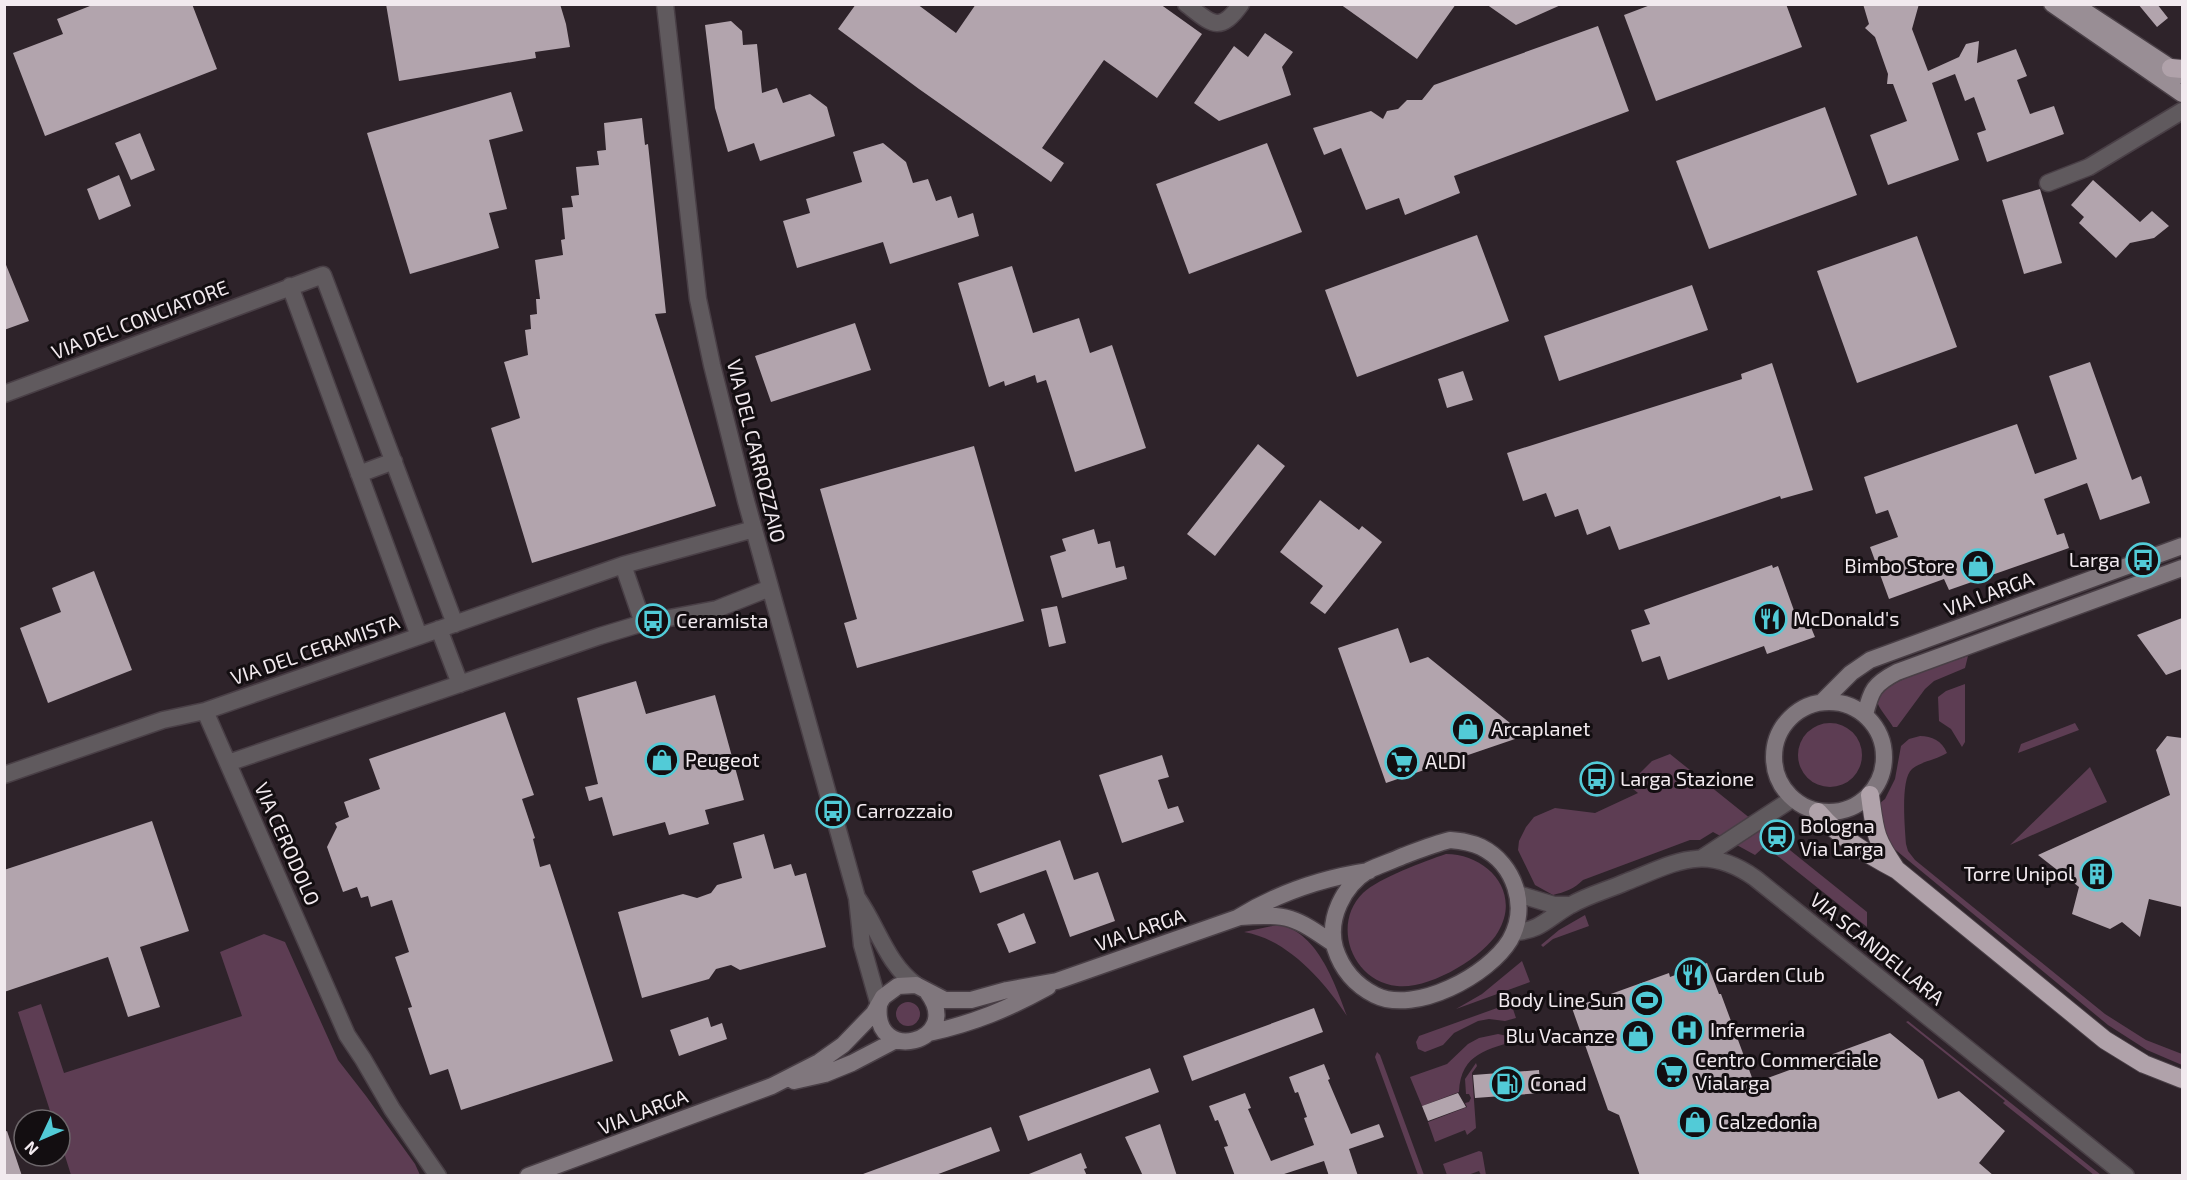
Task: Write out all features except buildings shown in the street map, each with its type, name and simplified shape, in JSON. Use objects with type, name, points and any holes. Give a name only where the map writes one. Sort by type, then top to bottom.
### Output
[{"type":"highway","points":[[1870,795],[1874,832],[1897,870]]},
{"type":"highway","points":[[1818,812],[1832,829],[1897,870],[2105,1040],[2144,1064],[2182,1079]]},
{"type":"main road","points":[[2052,4],[2182,94]]},
{"type":"main road","points":[[2074,4],[2179,71]]},
{"type":"main road","name":"VIA LARGA","points":[[1822,702],[1851,673],[1870,660],[2182,546]]},
{"type":"main road","points":[[1865,715],[1869,696],[1874,687],[1881,680],[1897,672],[2182,568]]},
{"type":"main road","points":[[1822,702],[1845,704],[1865,715],[1880,734],[1885,759],[1878,784],[1870,795],[1859,804],[1832,813],[1818,812],[1792,799],[1778,779],[1774,767],[1777,738],[1784,724],[1803,708],[1822,702]]},
{"type":"main road","points":[[1450,840],[1466,842],[1487,850],[1503,863],[1512,877],[1518,894],[1519,909],[1514,932],[1503,950],[1469,978],[1426,997],[1407,1001],[1379,997],[1356,983],[1342,966],[1334,944],[1333,927],[1338,906],[1348,890],[1369,871],[1442,842],[1450,840]]},
{"type":"main road","name":"VIA LARGA","points":[[528,1176],[772,1086],[819,1062],[843,1045],[890,990],[907,984],[945,1000],[971,1000],[1007,990],[1057,981],[1237,918],[1262,903],[1335,876],[1369,871]]},
{"type":"main road","name":"VIA LARGA","points":[[1237,918],[1285,916],[1296,920],[1334,944]]},
{"type":"main road","name":"VIA LARGA","points":[[772,1086],[825,1074],[896,1040],[910,1042],[929,1033],[984,1018],[1022,1001],[1057,981]]},
{"type":"main road","points":[[922,989],[933,1000],[936,1017],[929,1033]]},
{"type":"main road","points":[[879,1005],[878,1013],[883,1029],[896,1040]]},
{"type":"street","name":"VIA DEL CARROZZAIO","points":[[664,4],[698,299],[712,365],[770,588],[858,898],[862,945],[879,1005]]},
{"type":"street","points":[[1186,4],[1211,22],[1225,23],[1241,4]]},
{"type":"street","points":[[2048,183],[2089,167],[2182,111]]},
{"type":"street","name":"VIA DEL CONCIATORE","points":[[4,394],[323,275],[394,461]]},
{"type":"street","points":[[290,286],[419,636]]},
{"type":"street","points":[[359,474],[394,461],[447,626],[460,684]]},
{"type":"street","name":"VIA DEL CERAMISTA","points":[[205,711],[623,565],[754,529]]},
{"type":"street","points":[[623,565],[643,623]]},
{"type":"street","points":[[228,763],[643,623],[717,609],[770,588]]},
{"type":"street","points":[[4,775],[163,720],[205,711]]},
{"type":"street","name":"VIA CERODOLO","points":[[205,711],[347,1035],[392,1109],[438,1176]]},
{"type":"street","points":[[1702,858],[1792,799]]},
{"type":"street","name":"VIA SCANDELLARA","points":[[1514,932],[1532,930],[1571,904],[1673,864],[1702,858],[1733,864],[1755,878],[2126,1176]]},
{"type":"street","name":"VIA SCANDELLARA","points":[[1518,894],[1554,904],[1571,904]]},
{"type":"street","name":"VIA DEL CARROZZAIO","points":[[858,898],[897,967],[905,977],[922,989]]},
{"type":"shaded area","points":[[1968,656],[1965,668],[1934,681],[1925,689],[1897,727],[1893,727],[1878,704],[1879,696],[1887,688],[1915,674]]},
{"type":"shaded area","points":[[1965,684],[1965,742],[1962,747],[1951,729],[1939,721],[1938,697],[1946,691]]},
{"type":"shaded area","points":[[1824,723],[1836,723],[1853,732],[1860,743],[1862,755],[1860,767],[1853,778],[1836,787],[1824,787],[1812,782],[1803,773],[1798,761],[1798,749],[1803,737],[1812,728]]},
{"type":"shaded area","points":[[2075,723],[2079,730],[2018,753],[2021,744]]},
{"type":"shaded area","points":[[1920,736],[1936,740],[1947,753],[1916,766],[1908,774],[1904,805],[1906,844],[1915,860],[2105,1014],[2146,1040],[2182,1054],[2182,1065],[2147,1050],[2108,1025],[1892,847],[1882,826],[1880,803],[1885,799],[1895,779],[1901,746],[1909,739]]},
{"type":"shaded area","points":[[1670,754],[1867,912],[1867,927],[1765,846],[1755,855],[1713,832],[1700,840],[1690,840],[1583,880],[1573,888],[1561,893],[1553,895],[1535,885],[1518,850],[1519,841],[1534,817],[1555,808],[1595,813],[1638,793],[1628,785],[1652,761]]},
{"type":"shaded area","points":[[2090,767],[2107,802],[2010,845]]},
{"type":"shaded area","points":[[1446,854],[1475,861],[1487,868],[1496,878],[1503,890],[1506,903],[1498,932],[1491,942],[1468,962],[1439,978],[1410,986],[1381,982],[1368,974],[1358,963],[1351,950],[1348,920],[1353,906],[1370,887],[1415,865]]},
{"type":"shaded area","points":[[1585,915],[1589,926],[1553,939],[1543,947],[1541,945],[1559,930]]},
{"type":"shaded area","points":[[1277,925],[1303,936],[1313,947],[1330,974],[1347,1016],[1316,976],[1289,952],[1260,936],[1244,932]]},
{"type":"shaded area","points":[[264,934],[285,942],[338,1060],[415,1164],[420,1175],[71,1175],[69,1168],[72,1168],[72,1108],[49,1108],[18,1012],[41,1004],[64,1073],[242,1016],[220,952]]},
{"type":"shaded area","points":[[1522,961],[1530,982],[1456,1009],[1482,994]]},
{"type":"shaded area","points":[[908,1002],[917,1005],[920,1014],[917,1023],[908,1026],[899,1023],[896,1014],[899,1005]]},
{"type":"shaded area","points":[[1511,1003],[1516,1018],[1505,1021],[1489,1019],[1478,1021],[1454,1033],[1443,1045],[1425,1052],[1418,1049],[1416,1042],[1419,1036]]},
{"type":"shaded area","points":[[1908,1021],[2101,1175],[2094,1175],[2003,1103],[2005,1101],[1906,1022]]},
{"type":"shaded area","points":[[1498,1034],[1521,1039],[1478,1055],[1465,1068],[1459,1092],[1422,1106],[1410,1077],[1447,1064],[1468,1044],[1479,1038]]},
{"type":"shaded area","points":[[1377,1052],[1424,1175],[1418,1175],[1375,1057]]},
{"type":"shaded area","points":[[1476,1063],[1477,1066],[1472,1073],[1476,1128],[1467,1135],[1465,1130],[1435,1142],[1428,1122],[1467,1107],[1465,1103],[1471,1098],[1469,1094],[1466,1094],[1465,1079]]},
{"type":"shaded area","points":[[1479,1151],[1482,1152],[1486,1175],[1481,1175],[1479,1171],[1468,1175],[1447,1175],[1443,1164]]},
{"type":"place","name":"Larga","points":[[2143,560]]},
{"type":"place","name":"Bimbo Store","points":[[1978,566]]},
{"type":"place","name":"McDonald's","points":[[1770,619]]},
{"type":"place","name":"Ceramista","points":[[653,621]]},
{"type":"place","name":"Arcaplanet","points":[[1468,729]]},
{"type":"place","name":"Peugeot","points":[[662,760]]},
{"type":"place","name":"ALDI","points":[[1402,762]]},
{"type":"place","name":"Larga Stazione","points":[[1597,779]]},
{"type":"place","name":"Carrozzaio","points":[[833,811]]},
{"type":"place","name":"Bologna Via Larga","points":[[1777,837]]},
{"type":"place","name":"Torre Unipol","points":[[2097,874]]},
{"type":"place","name":"Garden Club","points":[[1692,975]]},
{"type":"place","name":"Body Line Sun","points":[[1647,1000]]},
{"type":"place","name":"Infermeria","points":[[1687,1030]]},
{"type":"place","name":"Blu Vacanze","points":[[1638,1036]]},
{"type":"place","name":"Centro Commerciale Vialarga","points":[[1672,1072]]},
{"type":"place","name":"Conad","points":[[1507,1084]]},
{"type":"place","name":"Calzedonia","points":[[1695,1122]]}]
